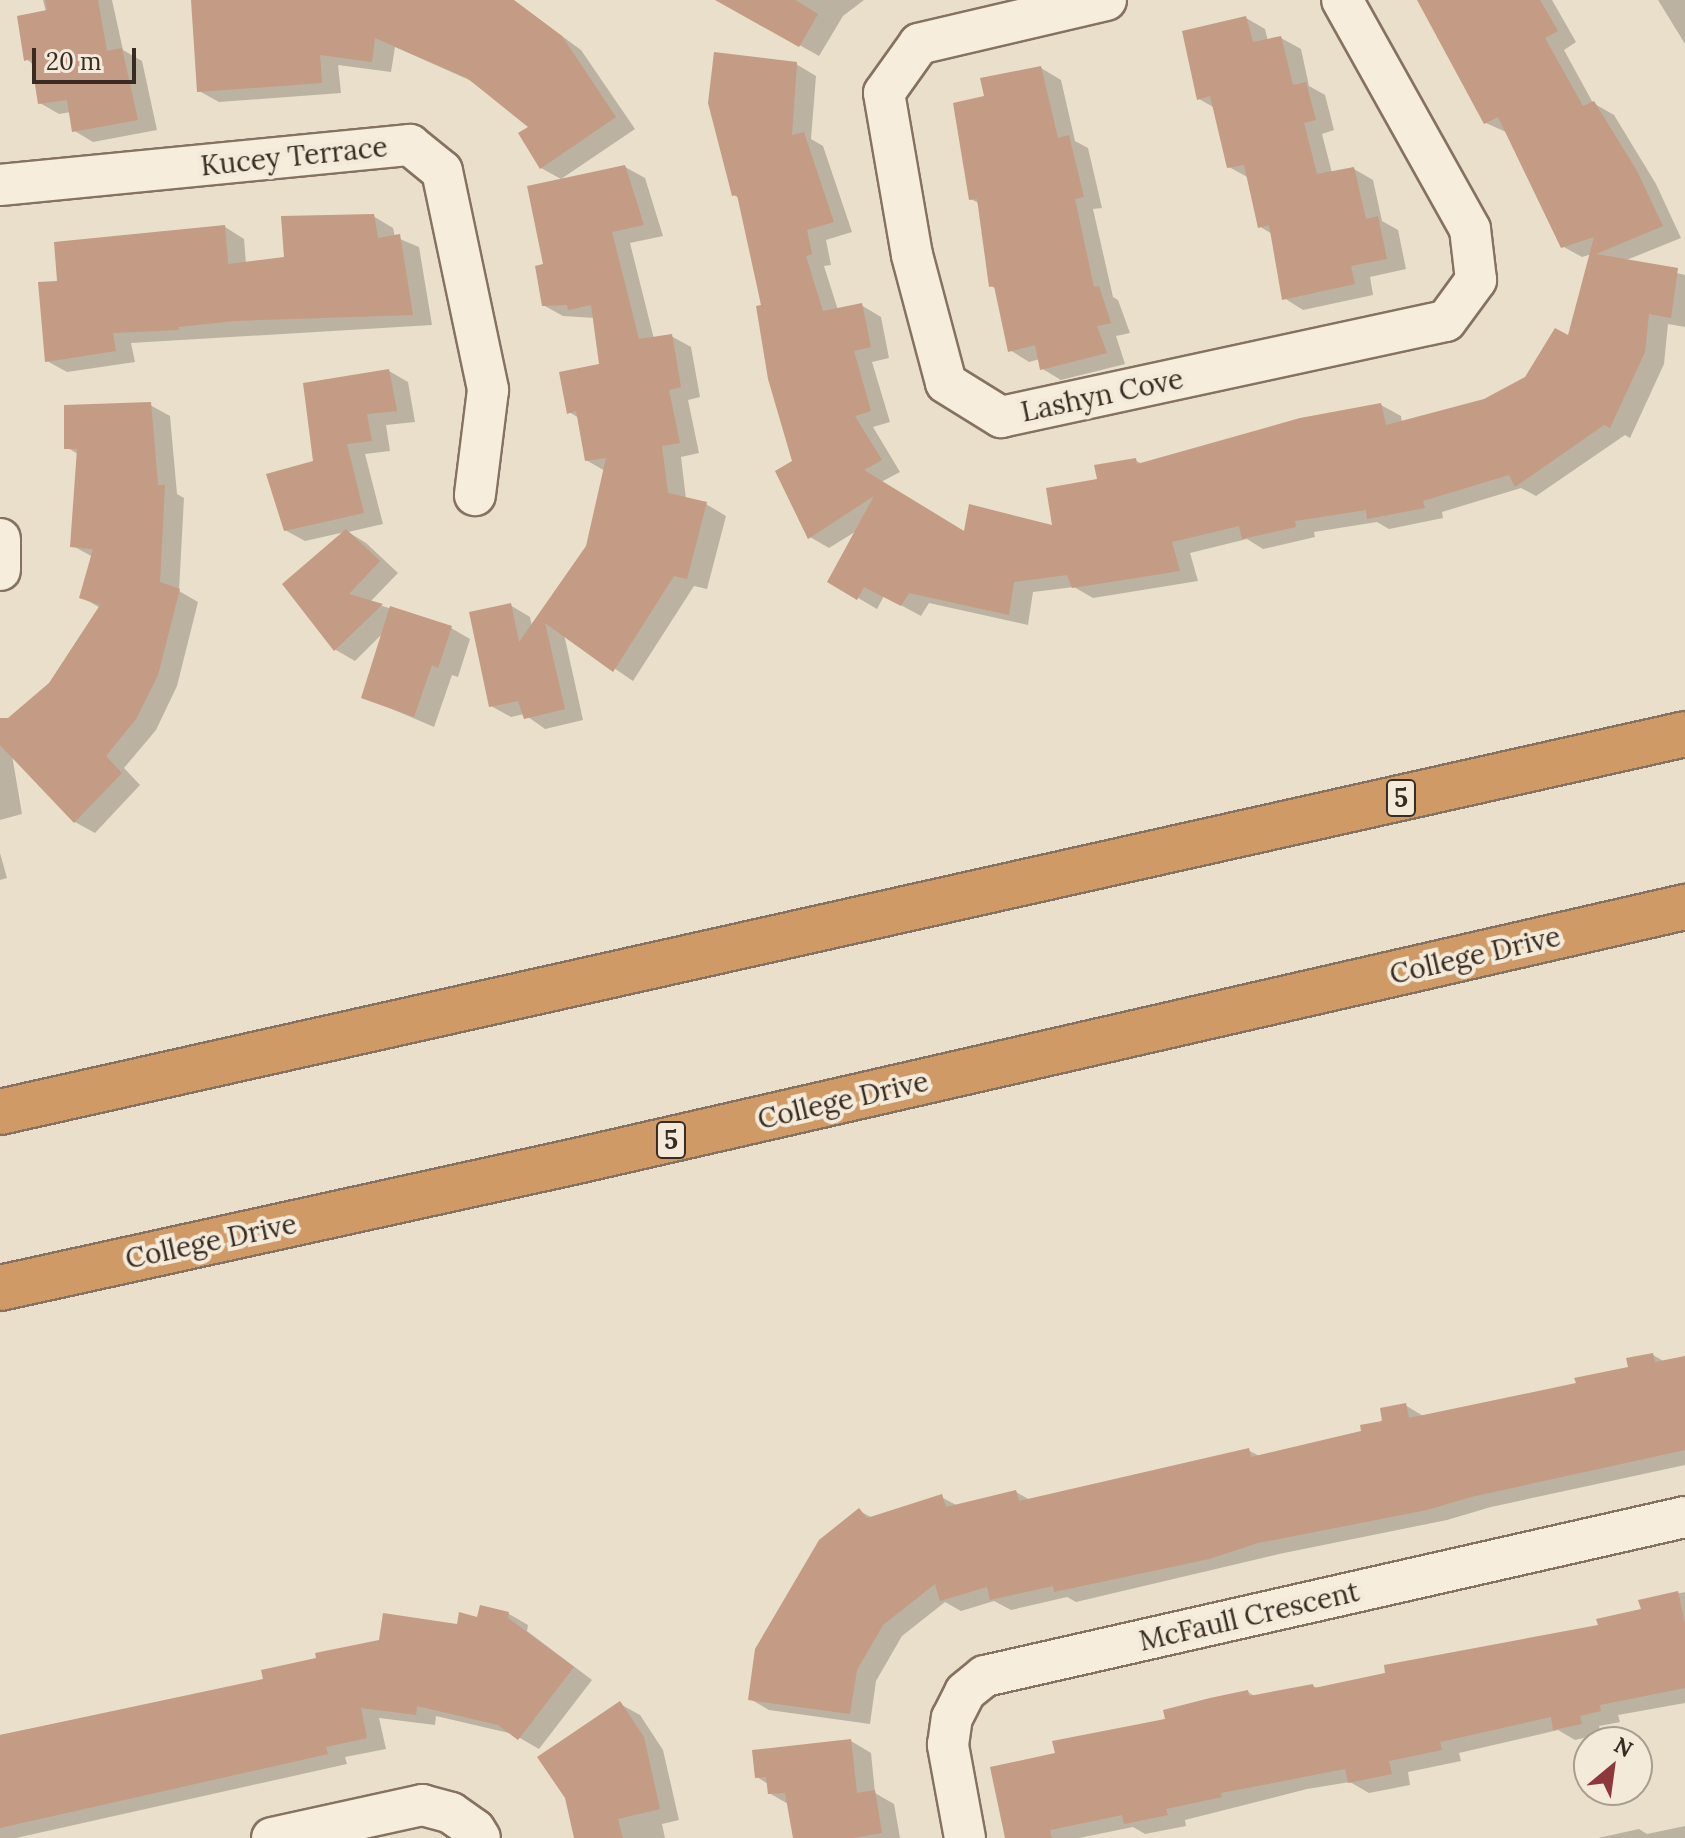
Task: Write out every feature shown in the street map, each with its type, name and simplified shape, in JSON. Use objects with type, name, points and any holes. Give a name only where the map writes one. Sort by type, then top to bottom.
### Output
[{"type":"highway","points":[[1118,862],[1685,708]]},
{"type":"highway","name":"5","points":[[0,1112],[1685,734]]},
{"type":"highway","name":"College Drive","points":[[0,1288],[581,1160],[1685,907]]},
{"type":"street","name":"Lashyn Cove","points":[[1106,0],[919,44],[884,93],[912,255],[946,383],[1001,417],[1446,321],[1476,280],[1470,229],[1342,0]]},
{"type":"street","name":"Kucey Terrace","points":[[0,185],[410,145],[442,171],[488,390],[475,495]]},
{"type":"street","points":[[0,539],[0,570]]},
{"type":"street","name":"McFaull Crescent","points":[[965,1838],[948,1745],[952,1718],[965,1692],[985,1676],[1685,1517]]},
{"type":"street","points":[[272,1838],[422,1805],[451,1813],[475,1830],[480,1838]]},
{"type":"building","points":[[45,0],[98,0],[107,51],[122,48],[138,120],[72,132],[67,100],[38,104],[31,59],[24,61],[17,16],[47,10]]},
{"type":"building","points":[[191,0],[514,0],[562,36],[616,117],[540,169],[518,133],[528,127],[467,78],[375,38],[372,62],[320,55],[322,83],[197,92]]},
{"type":"building","points":[[715,0],[795,0],[818,14],[799,47]]},
{"type":"building","points":[[1417,0],[1540,0],[1558,31],[1545,38],[1583,106],[1594,101],[1637,171],[1663,226],[1596,254],[1678,268],[1671,318],[1649,314],[1645,352],[1610,428],[1604,425],[1515,487],[1509,475],[1423,501],[1425,508],[1367,519],[1366,510],[1295,521],[1296,527],[1242,539],[1239,526],[1172,542],[1180,571],[1072,588],[1067,575],[1014,582],[1009,615],[909,593],[901,606],[864,587],[857,600],[827,582],[874,496],[808,539],[775,471],[792,461],[768,379],[756,306],[761,305],[737,195],[732,196],[708,103],[714,52],[797,62],[792,135],[804,132],[834,222],[807,230],[812,254],[806,256],[823,311],[862,303],[871,347],[854,351],[871,411],[855,416],[882,460],[864,470],[964,531],[969,504],[1052,525],[1046,488],[1097,479],[1094,465],[1136,458],[1137,464],[1300,418],[1381,403],[1386,425],[1484,399],[1525,377],[1555,328],[1568,335],[1594,237],[1561,248],[1498,117],[1484,124]]},
{"type":"building","points":[[1246,16],[1253,42],[1281,36],[1293,85],[1306,82],[1316,120],[1304,123],[1317,174],[1354,167],[1366,219],[1378,216],[1387,259],[1351,266],[1355,284],[1282,300],[1269,225],[1258,228],[1244,165],[1227,168],[1210,96],[1197,100],[1182,31]]},
{"type":"building","points":[[1041,66],[1058,138],[1069,135],[1084,197],[1075,199],[1094,287],[1099,286],[1111,323],[1097,326],[1107,353],[1040,370],[1035,345],[1008,352],[994,286],[989,287],[977,199],[969,200],[953,103],[984,96],[980,78]]},
{"type":"building","points":[[625,165],[644,225],[612,232],[639,339],[672,334],[681,387],[669,390],[680,443],[662,446],[668,493],[707,502],[687,579],[674,576],[613,672],[545,623],[565,709],[524,719],[518,701],[489,707],[469,612],[511,603],[519,642],[586,546],[606,458],[585,461],[576,411],[567,414],[559,372],[599,364],[591,305],[568,310],[567,305],[542,306],[535,266],[543,264],[527,186]]},
{"type":"building","points":[[374,214],[378,238],[400,234],[413,315],[234,321],[178,327],[179,330],[113,333],[116,351],[45,362],[38,282],[57,281],[54,242],[225,225],[228,264],[284,257],[281,216]]},
{"type":"building","points":[[389,369],[397,411],[367,414],[372,441],[347,444],[364,513],[284,531],[266,474],[313,461],[303,383]]},
{"type":"building","points":[[151,402],[158,485],[165,485],[160,582],[180,589],[158,675],[136,719],[106,756],[122,773],[74,823],[0,745],[0,718],[8,718],[49,683],[100,605],[79,598],[93,549],[70,547],[77,449],[64,449],[64,405]]},
{"type":"building","points":[[346,529],[380,561],[349,594],[383,604],[334,651],[282,584]]},
{"type":"building","points":[[390,606],[452,626],[438,668],[432,665],[414,717],[361,698]]},
{"type":"building","points":[[1653,1353],[1655,1362],[1685,1356],[1685,1450],[1471,1497],[1427,1510],[1258,1543],[1209,1559],[1054,1592],[1053,1586],[990,1600],[987,1587],[940,1601],[935,1584],[883,1625],[857,1670],[850,1714],[748,1700],[755,1649],[819,1540],[859,1508],[867,1518],[942,1494],[946,1507],[1016,1490],[1019,1501],[1249,1448],[1251,1457],[1361,1431],[1360,1425],[1382,1421],[1380,1408],[1406,1403],[1409,1418],[1576,1383],[1574,1378],[1628,1367],[1626,1358]]},
{"type":"building","points":[[1678,1591],[1685,1625],[1685,1688],[1600,1705],[1601,1711],[1580,1716],[1582,1724],[1553,1730],[1551,1717],[1440,1742],[1442,1750],[1389,1761],[1392,1774],[1348,1783],[1345,1769],[1221,1793],[1222,1797],[1166,1809],[1168,1815],[1124,1824],[1122,1815],[1050,1830],[1052,1838],[1005,1838],[990,1767],[1055,1753],[1052,1741],[1165,1719],[1163,1710],[1210,1698],[1248,1690],[1249,1696],[1313,1684],[1314,1688],[1385,1673],[1384,1665],[1598,1625],[1596,1619],[1641,1609],[1638,1600]]},
{"type":"building","points":[[480,1605],[509,1612],[508,1618],[574,1667],[518,1740],[498,1725],[417,1706],[416,1715],[361,1708],[367,1738],[326,1747],[328,1754],[0,1828],[0,1735],[263,1679],[261,1670],[316,1658],[315,1653],[379,1640],[383,1613],[457,1624],[459,1612],[477,1617]]},
{"type":"building","points":[[620,1701],[644,1737],[660,1809],[618,1819],[623,1838],[574,1838],[565,1798],[537,1757]]},
{"type":"building","points":[[851,1739],[857,1793],[875,1790],[882,1833],[853,1838],[793,1838],[785,1793],[768,1794],[766,1777],[755,1778],[752,1750]]}]
